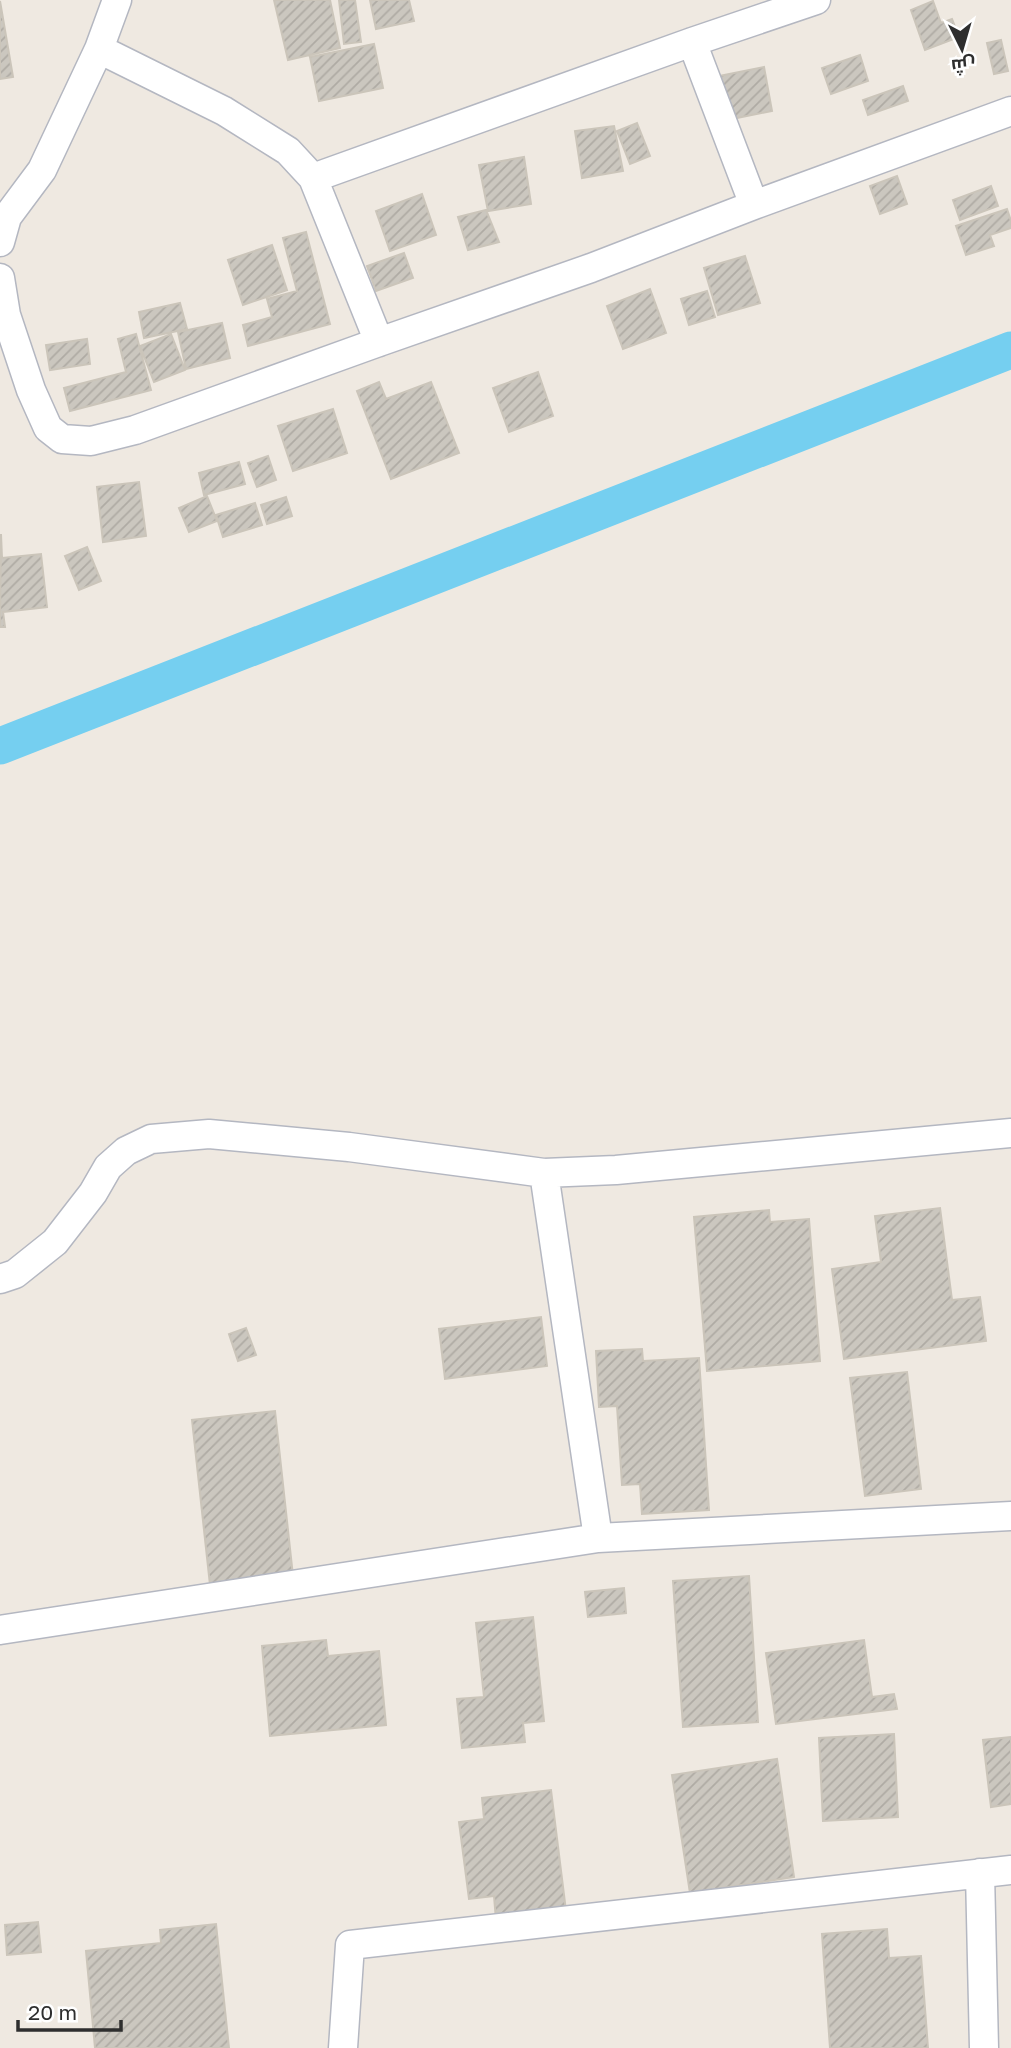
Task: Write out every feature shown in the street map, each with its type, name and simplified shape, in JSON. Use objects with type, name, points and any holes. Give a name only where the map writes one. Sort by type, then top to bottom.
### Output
[{"type":"street","points":[[0,242],[8,217],[42,170],[99,49],[117,0]]},
{"type":"street","points":[[313,178],[816,0]]},
{"type":"street","points":[[692,42],[754,205]]},
{"type":"street","points":[[99,49],[224,111],[288,151],[313,178],[379,342]]},
{"type":"street","points":[[0,278],[6,315],[31,390],[48,428],[62,439],[91,441],[135,430],[591,268],[1011,111]]},
{"type":"street","points":[[0,1279],[15,1274],[55,1242],[93,1193],[108,1167],[126,1151],[151,1139],[209,1134],[349,1147],[544,1174],[1011,1133]]},
{"type":"street","points":[[544,1174],[598,1538]]},
{"type":"street","points":[[0,1630],[598,1538],[1011,1516]]},
{"type":"street","points":[[343,2048],[350,1945],[1011,1870]]},
{"type":"street","points":[[981,1873],[984,2048]]},
{"type":"building","points":[[274,0],[330,0],[340,48],[288,60]]},
{"type":"building","points":[[339,0],[355,0],[361,42],[344,44]]},
{"type":"building","points":[[370,0],[409,0],[414,21],[376,29]]},
{"type":"building","points":[[0,1],[13,77],[0,79]]},
{"type":"building","points":[[933,1],[941,23],[952,19],[959,37],[925,50],[911,10]]},
{"type":"building","points":[[1001,40],[1008,71],[994,74],[987,43]]},
{"type":"building","points":[[374,44],[383,88],[319,101],[310,57]]},
{"type":"building","points":[[860,55],[868,81],[831,94],[822,68]]},
{"type":"building","points":[[764,67],[772,111],[727,120],[719,76]]},
{"type":"building","points":[[903,86],[908,101],[868,115],[863,100]]},
{"type":"building","points":[[637,123],[650,156],[630,164],[617,131]]},
{"type":"building","points":[[614,126],[623,171],[582,178],[575,131]]},
{"type":"building","points":[[524,157],[531,204],[488,211],[479,165]]},
{"type":"building","points":[[897,176],[907,204],[880,214],[870,186]]},
{"type":"building","points":[[991,186],[998,206],[960,220],[953,200]]},
{"type":"building","points":[[422,194],[436,235],[390,251],[376,211]]},
{"type":"building","points":[[1007,209],[1011,228],[990,235],[994,246],[966,255],[956,226]]},
{"type":"building","points":[[486,210],[499,242],[468,250],[458,217]]},
{"type":"building","points":[[306,232],[330,324],[248,346],[243,325],[272,317],[267,299],[297,291],[283,238]]},
{"type":"building","points":[[272,245],[287,290],[243,305],[228,260]]},
{"type":"building","points":[[404,253],[413,278],[376,291],[367,266]]},
{"type":"building","points":[[745,256],[760,303],[718,315],[704,268]]},
{"type":"building","points":[[650,289],[666,333],[623,349],[607,306]]},
{"type":"building","points":[[707,291],[715,317],[689,325],[681,299]]},
{"type":"building","points":[[180,303],[187,329],[144,338],[139,312]]},
{"type":"building","points":[[222,323],[230,358],[186,369],[178,332]]},
{"type":"building","points":[[136,334],[151,390],[70,411],[64,388],[126,372],[118,339]]},
{"type":"building","points":[[171,334],[185,370],[154,382],[140,346]]},
{"type":"building","points":[[87,339],[90,364],[50,370],[46,345]]},
{"type":"building","points":[[538,372],[553,416],[509,432],[493,388]]},
{"type":"building","points":[[379,382],[386,399],[431,382],[459,453],[391,479],[357,391]]},
{"type":"building","points":[[333,409],[347,453],[293,471],[278,426]]},
{"type":"building","points":[[268,456],[276,480],[257,487],[248,463]]},
{"type":"building","points":[[239,462],[245,484],[204,495],[199,473]]},
{"type":"building","points":[[139,482],[146,536],[103,542],[97,487]]},
{"type":"building","points":[[207,496],[217,521],[189,532],[179,508]]},
{"type":"building","points":[[286,497],[292,516],[267,524],[261,505]]},
{"type":"building","points":[[255,503],[262,525],[223,537],[216,515]]},
{"type":"building","points":[[1,534],[2,558],[41,554],[47,607],[3,612],[5,627],[0,627]]},
{"type":"building","points":[[87,547],[101,581],[79,590],[65,556]]},
{"type":"building","points":[[940,1208],[952,1300],[980,1297],[986,1341],[844,1359],[832,1269],[881,1262],[875,1216]]},
{"type":"building","points":[[769,1210],[770,1222],[809,1219],[820,1361],[707,1371],[694,1217]]},
{"type":"building","points":[[541,1317],[547,1366],[445,1379],[439,1329]]},
{"type":"building","points":[[246,1328],[256,1355],[238,1361],[229,1334]]},
{"type":"building","points":[[642,1349],[643,1361],[699,1358],[709,1510],[642,1514],[640,1484],[622,1485],[617,1406],[599,1407],[596,1351]]},
{"type":"building","points":[[907,1372],[921,1489],[865,1496],[850,1378]]},
{"type":"building","points":[[275,1411],[293,1576],[210,1585],[192,1420]]},
{"type":"building","points":[[749,1576],[758,1722],[683,1727],[673,1581]]},
{"type":"building","points":[[624,1588],[626,1613],[588,1617],[585,1592]]},
{"type":"building","points":[[533,1617],[544,1721],[523,1723],[525,1742],[462,1748],[457,1699],[484,1697],[476,1623]]},
{"type":"building","points":[[326,1640],[328,1656],[379,1651],[386,1725],[270,1736],[262,1646]]},
{"type":"building","points":[[864,1640],[872,1697],[894,1694],[897,1709],[776,1724],[766,1653]]},
{"type":"building","points":[[894,1734],[898,1817],[823,1821],[819,1738]]},
{"type":"building","points":[[1011,1737],[1011,1804],[991,1807],[983,1740]]},
{"type":"building","points":[[777,1759],[794,1877],[690,1893],[672,1775]]},
{"type":"building","points":[[551,1790],[566,1911],[496,1920],[494,1896],[469,1899],[459,1822],[484,1819],[482,1798]]},
{"type":"building","points":[[38,1922],[41,1952],[7,1955],[5,1925]]},
{"type":"building","points":[[216,1924],[229,2048],[95,2048],[86,1951],[161,1943],[160,1930]]},
{"type":"building","points":[[887,1929],[889,1958],[921,1956],[928,2048],[830,2048],[822,1934]]},
{"type":"waterway","points":[[0,746],[1011,350]]}]
